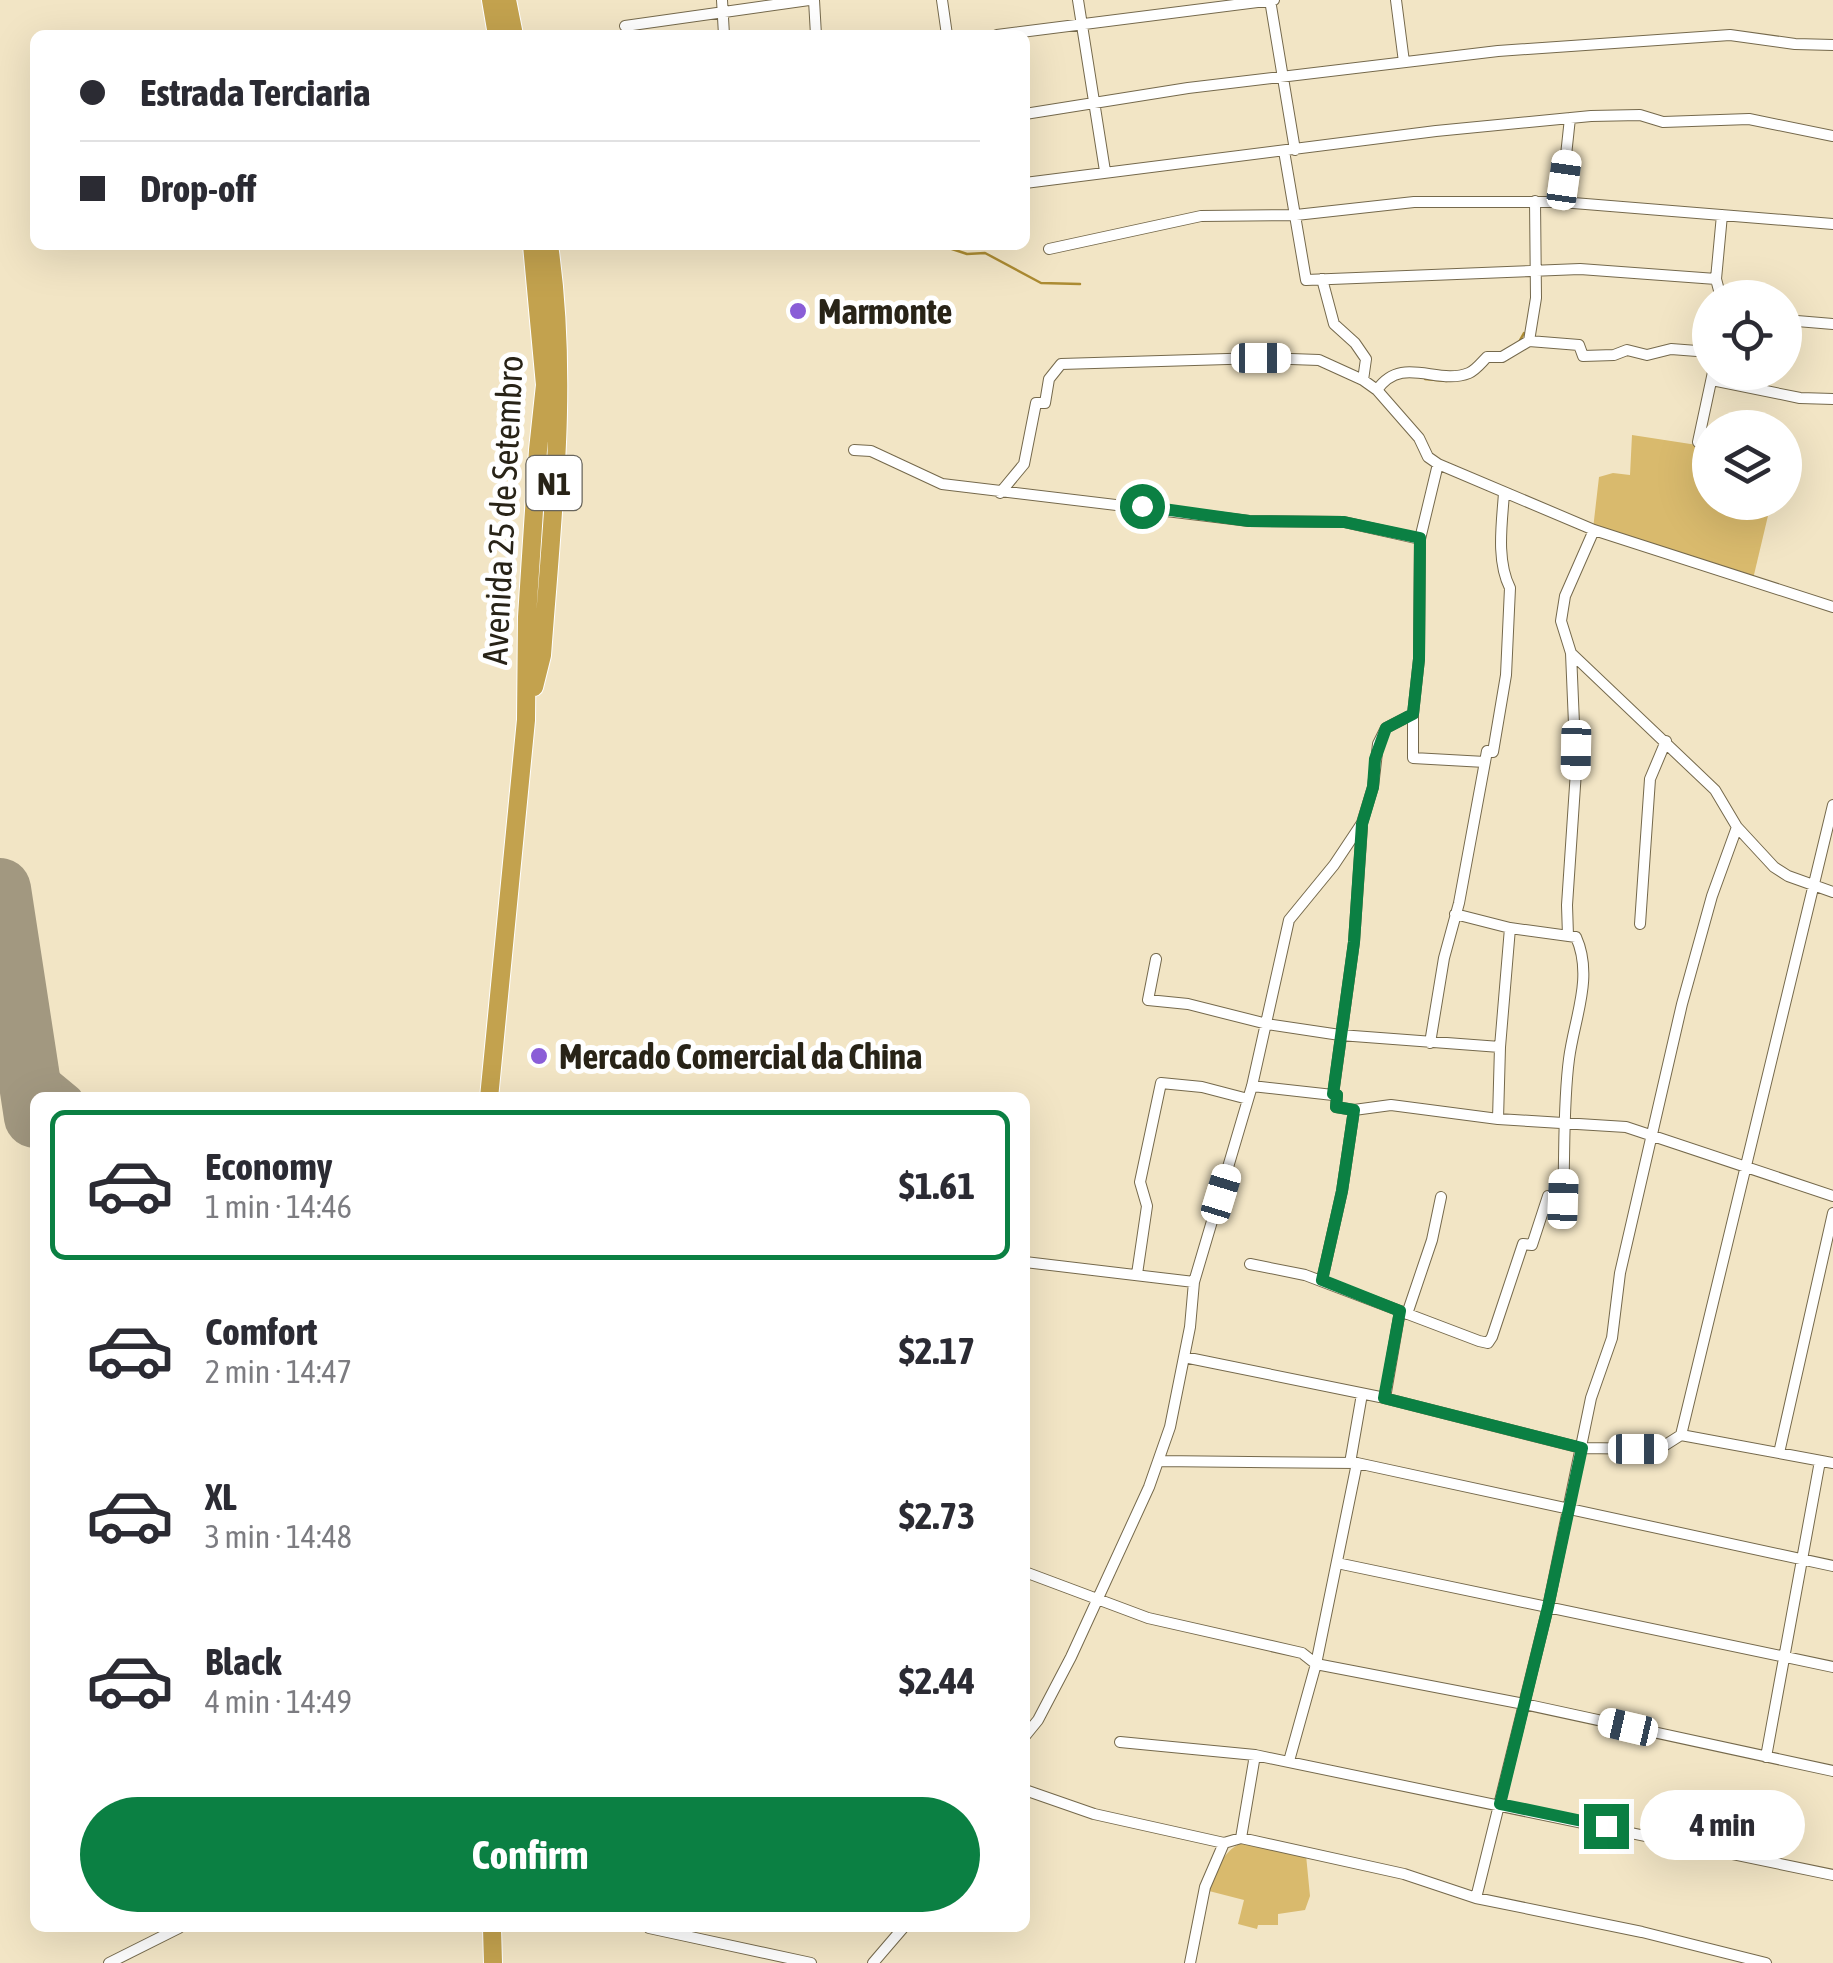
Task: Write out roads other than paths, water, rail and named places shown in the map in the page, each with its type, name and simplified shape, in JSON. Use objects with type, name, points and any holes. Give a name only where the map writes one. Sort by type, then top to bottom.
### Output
[{"type":"highway","points":[[491,0],[496,30]]},
{"type":"highway","points":[[507,0],[513,30]]},
{"type":"highway","name":"Avenida 25 de Setembro","points":[[526,720],[528,598],[546,385],[532,250]]},
{"type":"highway","name":"Avenida 25 de Setembro","points":[[526,720],[542,655],[559,404],[559,348],[549,250]]},
{"type":"highway","name":"N1","points":[[490,1092],[526,720]]},
{"type":"highway","points":[[492,1932],[492,1963]]},
{"type":"street","points":[[625,26],[722,6],[812,0],[815,30]]},
{"type":"street","points":[[942,0],[946,30]]},
{"type":"street","points":[[1078,0],[1105,171]]},
{"type":"street","points":[[1030,30],[1272,0],[1285,75],[1296,215],[1306,280],[1580,269],[1716,278],[1722,215]]},
{"type":"street","points":[[1396,0],[1404,62]]},
{"type":"street","points":[[1030,113],[1285,75],[1538,48],[1730,35],[1833,45]]},
{"type":"street","points":[[1030,181],[1436,131],[1622,115],[1640,115],[1663,122],[1748,119],[1833,136]]},
{"type":"street","points":[[1560,202],[1570,118]]},
{"type":"street","points":[[1049,249],[1200,216],[1296,215],[1414,202],[1560,202],[1833,224]]},
{"type":"street","points":[[1529,341],[1534,321],[1535,202]]},
{"type":"street","points":[[1322,279],[1334,324],[1355,342],[1366,359],[1362,380]]},
{"type":"street","points":[[1802,321],[1833,324]]},
{"type":"street","points":[[1377,390],[1391,376],[1407,372],[1418,370],[1449,376],[1473,372],[1487,357],[1502,357],[1529,341],[1572,342],[1579,345],[1583,356],[1614,356],[1627,350],[1647,356],[1671,349],[1692,351]]},
{"type":"street","points":[[1000,493],[1024,464],[1036,403],[1044,403],[1049,379],[1061,364],[1303,358],[1332,364],[1377,390],[1420,438],[1428,458],[1438,464],[1594,530],[1833,607]]},
{"type":"street","points":[[1768,390],[1800,398],[1833,399]]},
{"type":"street","points":[[854,450],[871,451],[942,484],[1249,521],[1344,522],[1420,538]]},
{"type":"street","points":[[1438,464],[1420,538],[1413,758],[1485,762]]},
{"type":"street","points":[[1430,1043],[1487,751],[1493,752],[1506,675],[1510,588],[1504,576],[1504,493]]},
{"type":"street","points":[[1568,936],[1576,730],[1571,653],[1561,621],[1565,596],[1594,530]]},
{"type":"street","points":[[1571,653],[1715,790],[1737,827],[1774,867],[1833,892]]},
{"type":"street","points":[[1333,1094],[1354,942],[1362,824],[1373,787],[1378,744],[1386,728],[1413,714]]},
{"type":"street","points":[[1640,924],[1650,779],[1666,741]]},
{"type":"street","points":[[1681,1435],[1833,805]]},
{"type":"street","points":[[1030,1729],[1070,1657],[1160,1455],[1184,1357],[1194,1282],[1252,1086],[1289,920],[1362,824]]},
{"type":"street","points":[[1476,1898],[1548,1607],[1600,1363],[1612,1338],[1620,1273],[1682,1004],[1712,896],[1737,827]]},
{"type":"street","points":[[1250,1264],[1322,1280],[1488,1343],[1522,1244],[1532,1245],[1548,1196],[1563,1199],[1569,1058],[1580,1018],[1584,955],[1576,938],[1510,928],[1455,914]]},
{"type":"street","points":[[1498,1119],[1510,928]]},
{"type":"street","points":[[1156,959],[1148,1000],[1188,1004],[1267,1024],[1340,1035],[1500,1047]]},
{"type":"street","points":[[1137,1274],[1147,1206],[1140,1182],[1161,1082],[1248,1099]]},
{"type":"street","points":[[1252,1086],[1333,1094],[1337,1095],[1336,1107],[1354,1110],[1390,1105],[1498,1119],[1626,1127],[1833,1196]]},
{"type":"street","points":[[1322,1280],[1342,1191],[1354,1110]]},
{"type":"street","points":[[1384,1398],[1404,1312],[1432,1240],[1441,1197]]},
{"type":"street","points":[[1778,1453],[1833,1213]]},
{"type":"street","points":[[1030,1263],[1194,1282]]},
{"type":"street","points":[[1184,1357],[1384,1398],[1582,1448],[1658,1449],[1681,1435],[1833,1463]]},
{"type":"street","points":[[1289,1761],[1316,1664],[1337,1562],[1362,1394]]},
{"type":"street","points":[[1160,1455],[1354,1463],[1833,1566]]},
{"type":"street","points":[[1766,1757],[1820,1462]]},
{"type":"street","points":[[1337,1562],[1833,1667]]},
{"type":"street","points":[[1030,1574],[1148,1618],[1302,1653],[1316,1664],[1833,1771]]},
{"type":"street","points":[[1120,1742],[1255,1754],[1833,1875]]},
{"type":"street","points":[[1242,1838],[1255,1754]]},
{"type":"street","points":[[1030,1792],[1094,1814],[1224,1842],[1242,1838],[1404,1874],[1476,1898],[1626,1928],[1766,1963]]},
{"type":"street","points":[[1190,1963],[1205,1887],[1224,1842]]},
{"type":"street","points":[[109,1963],[171,1932]]},
{"type":"street","points":[[668,1932],[811,1963]]},
{"type":"street","points":[[873,1963],[900,1932]]},
{"type":"waterway","points":[[955,250],[985,253],[1041,283],[1080,284]]},
{"type":"waterway","points":[[1519,342],[1524,333]]},
{"type":"waterway","points":[[1425,379],[1447,381]]},
{"type":"place","name":"Marmonte","points":[[798,311]]},
{"type":"place","name":"Mercado Comercial da China","points":[[539,1056]]}]
